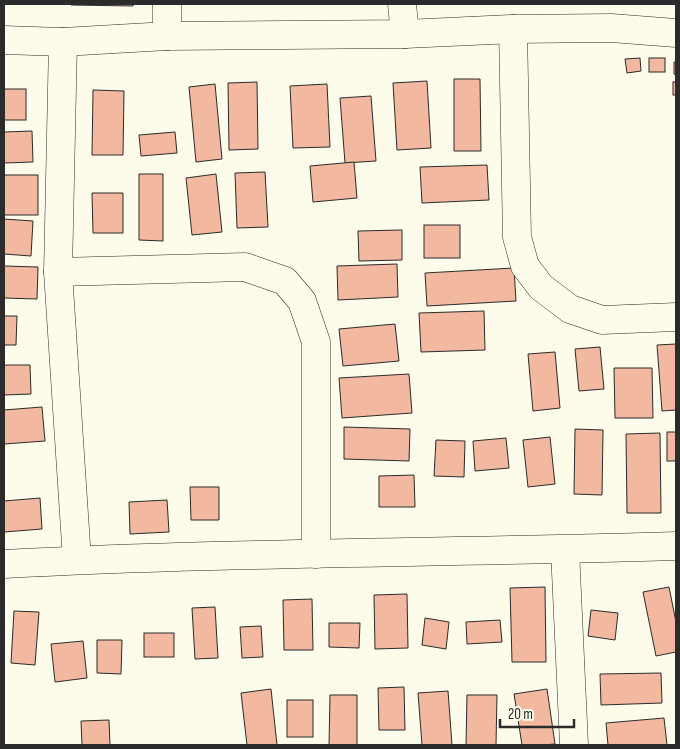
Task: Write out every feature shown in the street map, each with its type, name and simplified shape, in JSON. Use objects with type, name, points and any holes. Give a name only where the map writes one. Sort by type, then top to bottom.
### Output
[{"type":"street","points":[[167,4],[167,36]]},
{"type":"street","points":[[402,4],[404,34]]},
{"type":"street","points":[[4,40],[63,42],[167,36],[404,34],[512,29],[611,16],[676,33]]},
{"type":"street","points":[[512,29],[517,237],[525,266],[542,287],[570,309],[602,320],[676,317]]},
{"type":"street","points":[[63,42],[58,272],[77,560]]},
{"type":"street","points":[[58,272],[245,267],[285,281],[302,301],[316,342],[316,554]]},
{"type":"street","points":[[4,564],[77,560],[676,546]]},
{"type":"street","points":[[565,550],[574,745]]},
{"type":"building","points":[[133,4],[133,6],[71,5]]},
{"type":"building","points":[[640,58],[641,71],[627,73],[625,59]]},
{"type":"building","points":[[649,58],[665,58],[665,72],[649,72]]},
{"type":"building","points":[[674,62],[676,62],[676,75],[674,74]]},
{"type":"building","points":[[454,79],[480,79],[481,151],[454,151]]},
{"type":"building","points":[[427,81],[431,148],[397,150],[393,83]]},
{"type":"building","points":[[257,82],[258,149],[229,150],[228,83]]},
{"type":"building","points":[[673,82],[676,82],[676,95],[673,95]]},
{"type":"building","points":[[215,84],[222,159],[196,162],[189,87]]},
{"type":"building","points":[[327,84],[330,147],[293,148],[290,86]]},
{"type":"building","points":[[4,89],[26,89],[26,120],[4,120]]},
{"type":"building","points":[[93,90],[124,91],[123,155],[92,155]]},
{"type":"building","points":[[371,96],[376,161],[345,163],[340,98]]},
{"type":"building","points":[[32,131],[33,162],[4,163],[4,132]]},
{"type":"building","points":[[175,132],[177,153],[141,156],[139,135]]},
{"type":"building","points":[[354,162],[357,198],[313,202],[310,166]]},
{"type":"building","points":[[487,165],[489,200],[422,203],[420,167]]},
{"type":"building","points":[[265,172],[268,227],[237,228],[235,173]]},
{"type":"building","points":[[139,174],[163,174],[163,241],[139,240]]},
{"type":"building","points":[[216,174],[222,232],[192,235],[186,178]]},
{"type":"building","points":[[4,175],[38,175],[38,215],[4,215]]},
{"type":"building","points":[[92,193],[123,193],[123,233],[93,233]]},
{"type":"building","points":[[4,219],[33,221],[31,256],[4,254]]},
{"type":"building","points":[[424,225],[460,225],[460,258],[424,258]]},
{"type":"building","points":[[402,230],[402,260],[359,261],[358,231]]},
{"type":"building","points":[[397,264],[398,297],[338,300],[337,266]]},
{"type":"building","points":[[4,266],[38,267],[37,299],[4,298]]},
{"type":"building","points":[[514,268],[516,301],[427,306],[425,273]]},
{"type":"building","points":[[484,311],[485,350],[421,352],[419,313]]},
{"type":"building","points":[[4,316],[17,316],[16,345],[4,345]]},
{"type":"building","points":[[395,324],[399,361],[343,366],[339,329]]},
{"type":"building","points":[[676,344],[676,410],[662,411],[657,345]]},
{"type":"building","points":[[600,347],[604,389],[579,391],[575,349]]},
{"type":"building","points":[[555,352],[560,408],[533,411],[528,354]]},
{"type":"building","points":[[4,365],[30,365],[31,394],[4,395]]},
{"type":"building","points":[[614,368],[652,368],[653,418],[615,418]]},
{"type":"building","points":[[409,374],[412,413],[342,418],[339,378]]},
{"type":"building","points":[[42,407],[45,441],[4,444],[4,410]]},
{"type":"building","points":[[344,427],[410,429],[409,461],[344,459]]},
{"type":"building","points":[[575,429],[603,430],[602,495],[574,494]]},
{"type":"building","points":[[667,432],[676,432],[676,461],[667,461]]},
{"type":"building","points":[[660,433],[661,513],[627,513],[626,434]]},
{"type":"building","points":[[550,437],[555,484],[528,487],[523,440]]},
{"type":"building","points":[[506,438],[509,468],[475,471],[473,441]]},
{"type":"building","points":[[436,440],[465,441],[464,477],[434,476]]},
{"type":"building","points":[[414,475],[415,507],[379,507],[379,476]]},
{"type":"building","points":[[190,487],[219,487],[219,520],[191,520]]},
{"type":"building","points":[[40,498],[42,529],[4,532],[4,501]]},
{"type":"building","points":[[167,500],[169,532],[130,534],[129,502]]},
{"type":"building","points":[[545,587],[546,662],[512,662],[510,588]]},
{"type":"building","points":[[669,587],[676,622],[676,652],[656,656],[643,592]]},
{"type":"building","points":[[407,594],[408,648],[375,649],[374,595]]},
{"type":"building","points":[[312,599],[313,650],[284,650],[283,600]]},
{"type":"building","points":[[215,607],[218,658],[195,659],[192,608]]},
{"type":"building","points":[[591,610],[618,613],[615,640],[588,636]]},
{"type":"building","points":[[14,611],[39,612],[35,665],[11,663]]},
{"type":"building","points":[[425,618],[449,622],[446,649],[422,645]]},
{"type":"building","points":[[500,620],[502,642],[467,644],[466,622]]},
{"type":"building","points":[[329,623],[360,623],[359,648],[329,647]]},
{"type":"building","points":[[261,626],[263,657],[242,658],[240,627]]},
{"type":"building","points":[[144,633],[174,633],[174,657],[144,657]]},
{"type":"building","points":[[97,640],[122,640],[121,674],[97,673]]},
{"type":"building","points":[[83,641],[87,678],[55,682],[51,644]]},
{"type":"building","points":[[661,673],[662,703],[601,705],[600,674]]},
{"type":"building","points":[[404,687],[405,730],[379,730],[378,688]]},
{"type":"building","points":[[271,689],[277,745],[247,745],[241,693]]},
{"type":"building","points":[[547,689],[555,744],[522,745],[514,694]]},
{"type":"building","points":[[448,691],[452,745],[422,745],[418,693]]},
{"type":"building","points":[[330,695],[357,695],[357,745],[329,745]]},
{"type":"building","points":[[467,695],[497,695],[496,745],[466,745]]},
{"type":"building","points":[[287,700],[313,700],[313,737],[287,737]]},
{"type":"building","points":[[664,718],[667,745],[608,745],[606,723]]},
{"type":"building","points":[[109,720],[110,745],[82,745],[81,721]]}]
